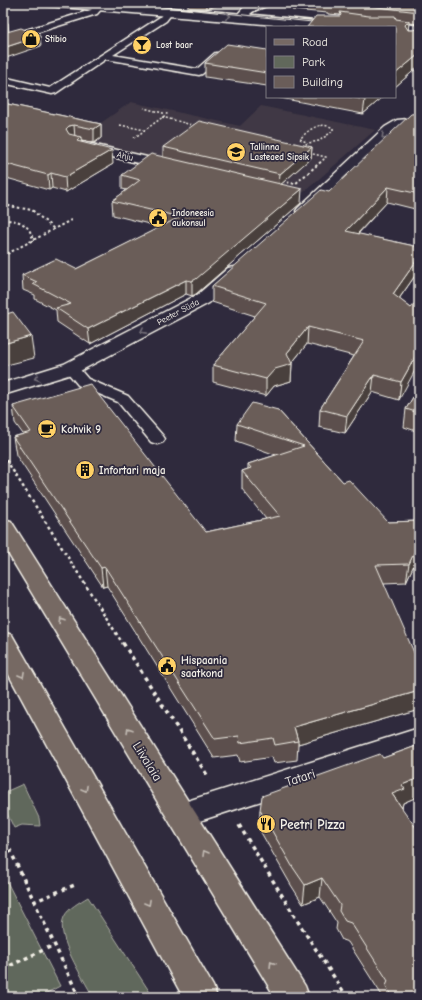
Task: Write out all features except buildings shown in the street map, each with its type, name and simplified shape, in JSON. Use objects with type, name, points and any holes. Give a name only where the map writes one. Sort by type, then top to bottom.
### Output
[{"type":"main road","name":"Liivalaia","points":[[3,526],[293,997]]},
{"type":"main road","points":[[3,641],[201,997]]},
{"type":"street","points":[[49,3],[169,12],[248,13],[264,3]]},
{"type":"street","points":[[182,3],[248,13],[336,23]]},
{"type":"street","points":[[369,22],[383,26]]},
{"type":"street","points":[[396,30],[417,36]]},
{"type":"street","points":[[396,36],[417,36]]},
{"type":"street","points":[[293,220],[308,199],[390,130],[402,124],[419,122]]},
{"type":"street","name":"Ahju","points":[[75,144],[188,171]]},
{"type":"street","name":"Peeter Süda","points":[[3,389],[71,368],[203,299],[248,260]]},
{"type":"street","name":"Tatari","points":[[181,814],[419,739]]},
{"type":"lane","points":[[3,40],[94,12],[100,6]]},
{"type":"lane","points":[[3,80],[52,91],[163,19],[169,12]]},
{"type":"lane","points":[[104,56],[200,72],[218,55]]},
{"type":"lane","points":[[71,368],[83,382],[123,399],[157,439]]},
{"type":"path","points":[[133,139],[167,114],[144,108]]},
{"type":"path","points":[[162,117],[202,128]]},
{"type":"path","points":[[120,125],[145,130]]},
{"type":"path","points":[[302,146],[306,142],[317,142],[322,140],[333,131],[333,128],[324,125],[314,126],[300,139],[306,142]]},
{"type":"path","points":[[276,180],[295,184],[326,157],[304,152]]},
{"type":"path","points":[[3,205],[32,210],[54,229]]},
{"type":"path","points":[[3,221],[17,220],[24,223],[33,236],[33,242]]},
{"type":"path","points":[[3,256],[33,242],[71,220]]},
{"type":"path","points":[[3,455],[347,997]]},
{"type":"path","points":[[3,835],[79,997]]},
{"type":"path","points":[[34,902],[75,885]]},
{"type":"path","points":[[3,969],[54,945]]},
{"type":"shaded area","name":"Tallinna Lasteaed Sipsik","points":[[131,102],[240,126],[261,106],[375,130],[304,192],[75,141]]},
{"type":"green space","points":[[23,784],[39,818],[40,826],[22,825],[14,828],[3,805],[3,793]]},
{"type":"green space","points":[[3,874],[60,986],[39,997],[3,997]]},
{"type":"green space","points":[[88,897],[153,997],[93,997],[71,957],[63,935],[62,925],[64,917],[68,911]]},
{"type":"tram line","points":[[127,3],[322,23]]},
{"type":"place","name":"Stibio","points":[[31,39]]},
{"type":"place","name":"Lost baar","points":[[142,45]]},
{"type":"place","name":"Tallinna Lasteaed Sipsik","points":[[236,152]]},
{"type":"place","name":"Indoneesia aukonsul","points":[[158,218]]},
{"type":"place","name":"Kohvik 9","points":[[47,429]]},
{"type":"place","name":"Infortari maja","points":[[85,470]]},
{"type":"place","name":"Hispaania saatkond","points":[[167,666]]},
{"type":"place","name":"Peetri Pizza","points":[[266,824]]}]
